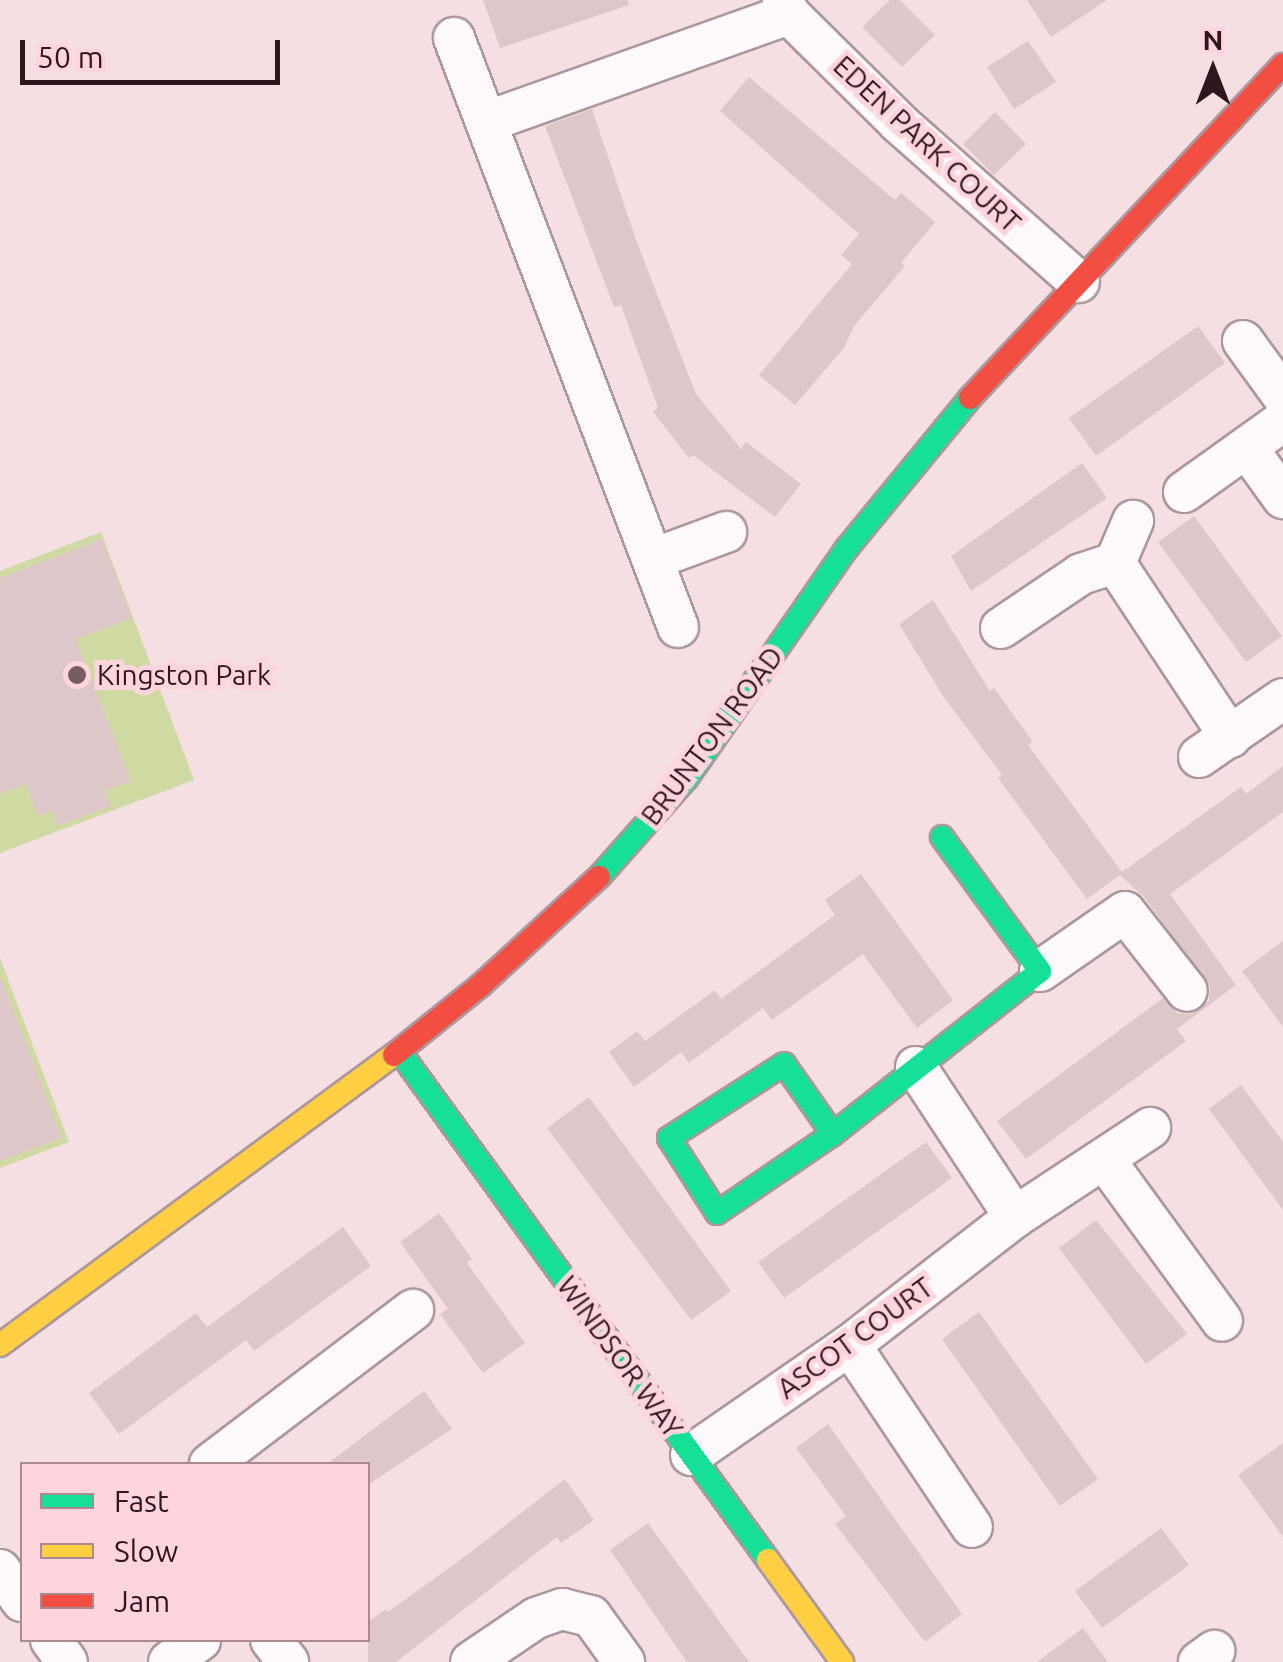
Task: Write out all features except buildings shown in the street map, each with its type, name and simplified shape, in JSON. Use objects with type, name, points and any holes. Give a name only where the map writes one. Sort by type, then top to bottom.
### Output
[{"type":"street","points":[[486,122],[786,7]]},
{"type":"street","name":"EDEN PARK COURT","points":[[786,7],[899,122],[1079,282]]},
{"type":"street","points":[[454,38],[678,627]]},
{"type":"street","name":"BRUNTON ROAD","points":[[0,1345],[399,1051],[545,929],[652,821],[687,778],[893,490],[971,397],[1283,65]]},
{"type":"street","points":[[1243,341],[1283,396]]},
{"type":"street","points":[[1184,492],[1283,421]]},
{"type":"street","points":[[1247,448],[1280,487]]},
{"type":"street","points":[[1001,628],[1081,574],[1115,563],[1133,521]]},
{"type":"street","points":[[653,559],[726,532]]},
{"type":"street","points":[[1115,563],[1214,747],[1283,699]]},
{"type":"street","points":[[942,837],[1040,972]]},
{"type":"street","points":[[833,1134],[784,1064],[669,1138],[717,1213],[833,1134],[1040,972],[1125,912],[1187,991]]},
{"type":"street","name":"WINDSOR WAY","points":[[399,1051],[842,1662]]},
{"type":"street","points":[[916,1067],[1016,1217]]},
{"type":"street","name":"ASCOT COURT","points":[[691,1454],[850,1345],[1016,1217],[1150,1128]]},
{"type":"street","points":[[1104,1159],[1222,1321]]},
{"type":"street","points":[[213,1462],[413,1310]]},
{"type":"street","points":[[850,1345],[972,1527]]},
{"type":"street","points":[[0,1570],[20,1598]]},
{"type":"street","points":[[496,1655],[536,1618],[562,1609],[591,1616],[624,1662]]},
{"type":"street","points":[[52,1642],[67,1662]]},
{"type":"street","points":[[170,1662],[197,1642]]},
{"type":"street","points":[[273,1642],[288,1662]]},
{"type":"green space","name":"Kingston Park","points":[[101,532],[194,780],[0,853],[0,571]]},
{"type":"green space","points":[[0,958],[69,1142],[0,1168]]},
{"type":"traffic: fast","points":[[599,877],[687,778],[847,548],[970,398]]},
{"type":"traffic: fast","points":[[833,1134],[784,1064],[669,1138],[717,1213],[833,1134],[1040,971],[942,837]]},
{"type":"traffic: fast","points":[[399,1051],[768,1560]]},
{"type":"traffic: slow","points":[[0,1345],[394,1055]]},
{"type":"traffic: slow","points":[[768,1560],[842,1662]]},
{"type":"traffic: jam","points":[[970,398],[1283,65]]},
{"type":"traffic: jam","points":[[394,1055],[481,985],[599,877]]},
{"type":"place","name":"Kingston Park","points":[[77,675]]}]
